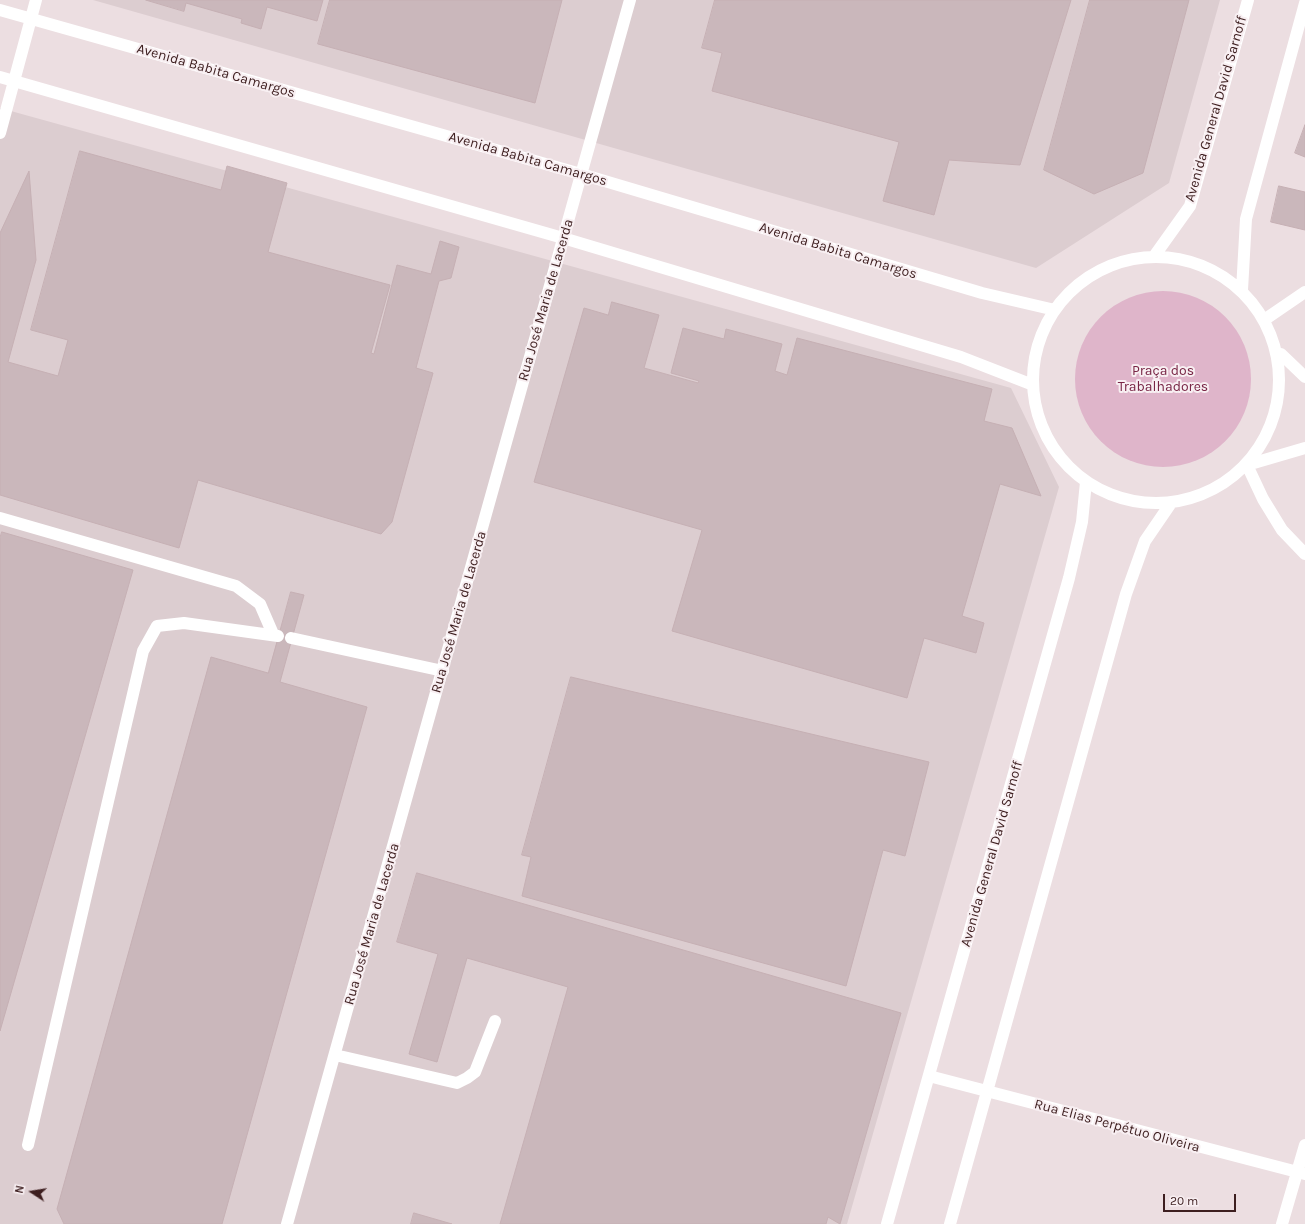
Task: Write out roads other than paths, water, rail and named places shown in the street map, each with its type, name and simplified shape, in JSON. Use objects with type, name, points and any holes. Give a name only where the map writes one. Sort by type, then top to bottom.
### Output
[{"type":"street","points":[[0,133],[36,0]]},
{"type":"street","name":"Rua José Maria de Lacerda","points":[[287,1224],[630,0]]},
{"type":"street","name":"Avenida General David Sarnoff","points":[[1155,255],[1190,206],[1248,0]]},
{"type":"street","points":[[1242,290],[1246,219],[1305,4]]},
{"type":"street","name":"Avenida Babita Camargos","points":[[0,10],[581,174],[982,293],[1055,310]]},
{"type":"street","points":[[0,77],[563,238],[961,357],[1033,385]]},
{"type":"street","points":[[1305,377],[1281,354],[1264,320],[1242,290],[1202,264],[1155,255],[1120,261],[1085,278],[1055,310],[1037,349],[1033,385],[1038,416],[1056,452],[1086,482],[1122,499],[1171,503],[1199,496],[1246,465],[1305,448]]},
{"type":"street","points":[[1264,320],[1305,292]]},
{"type":"street","points":[[1246,465],[1270,428],[1281,354]]},
{"type":"street","points":[[1246,465],[1263,499],[1282,530],[1305,554]]},
{"type":"street","name":"Avenida General David Sarnoff","points":[[888,1224],[1069,578],[1082,522],[1086,482]]},
{"type":"street","points":[[950,1224],[1126,594],[1145,541],[1171,503]]},
{"type":"street","points":[[0,518],[236,586],[260,604],[276,635],[184,622],[157,626],[143,651],[28,1145]]},
{"type":"street","points":[[292,638],[443,671]]},
{"type":"street","points":[[335,1055],[457,1083],[475,1072],[495,1021]]},
{"type":"street","name":"Rua Elias Perpétuo Oliveira","points":[[929,1076],[1301,1174]]},
{"type":"street","points":[[1282,1224],[1301,1174],[1305,1146]]},
{"type":"park label","name":"Praça dos Trabalhadores","points":[[1163,380]]}]
